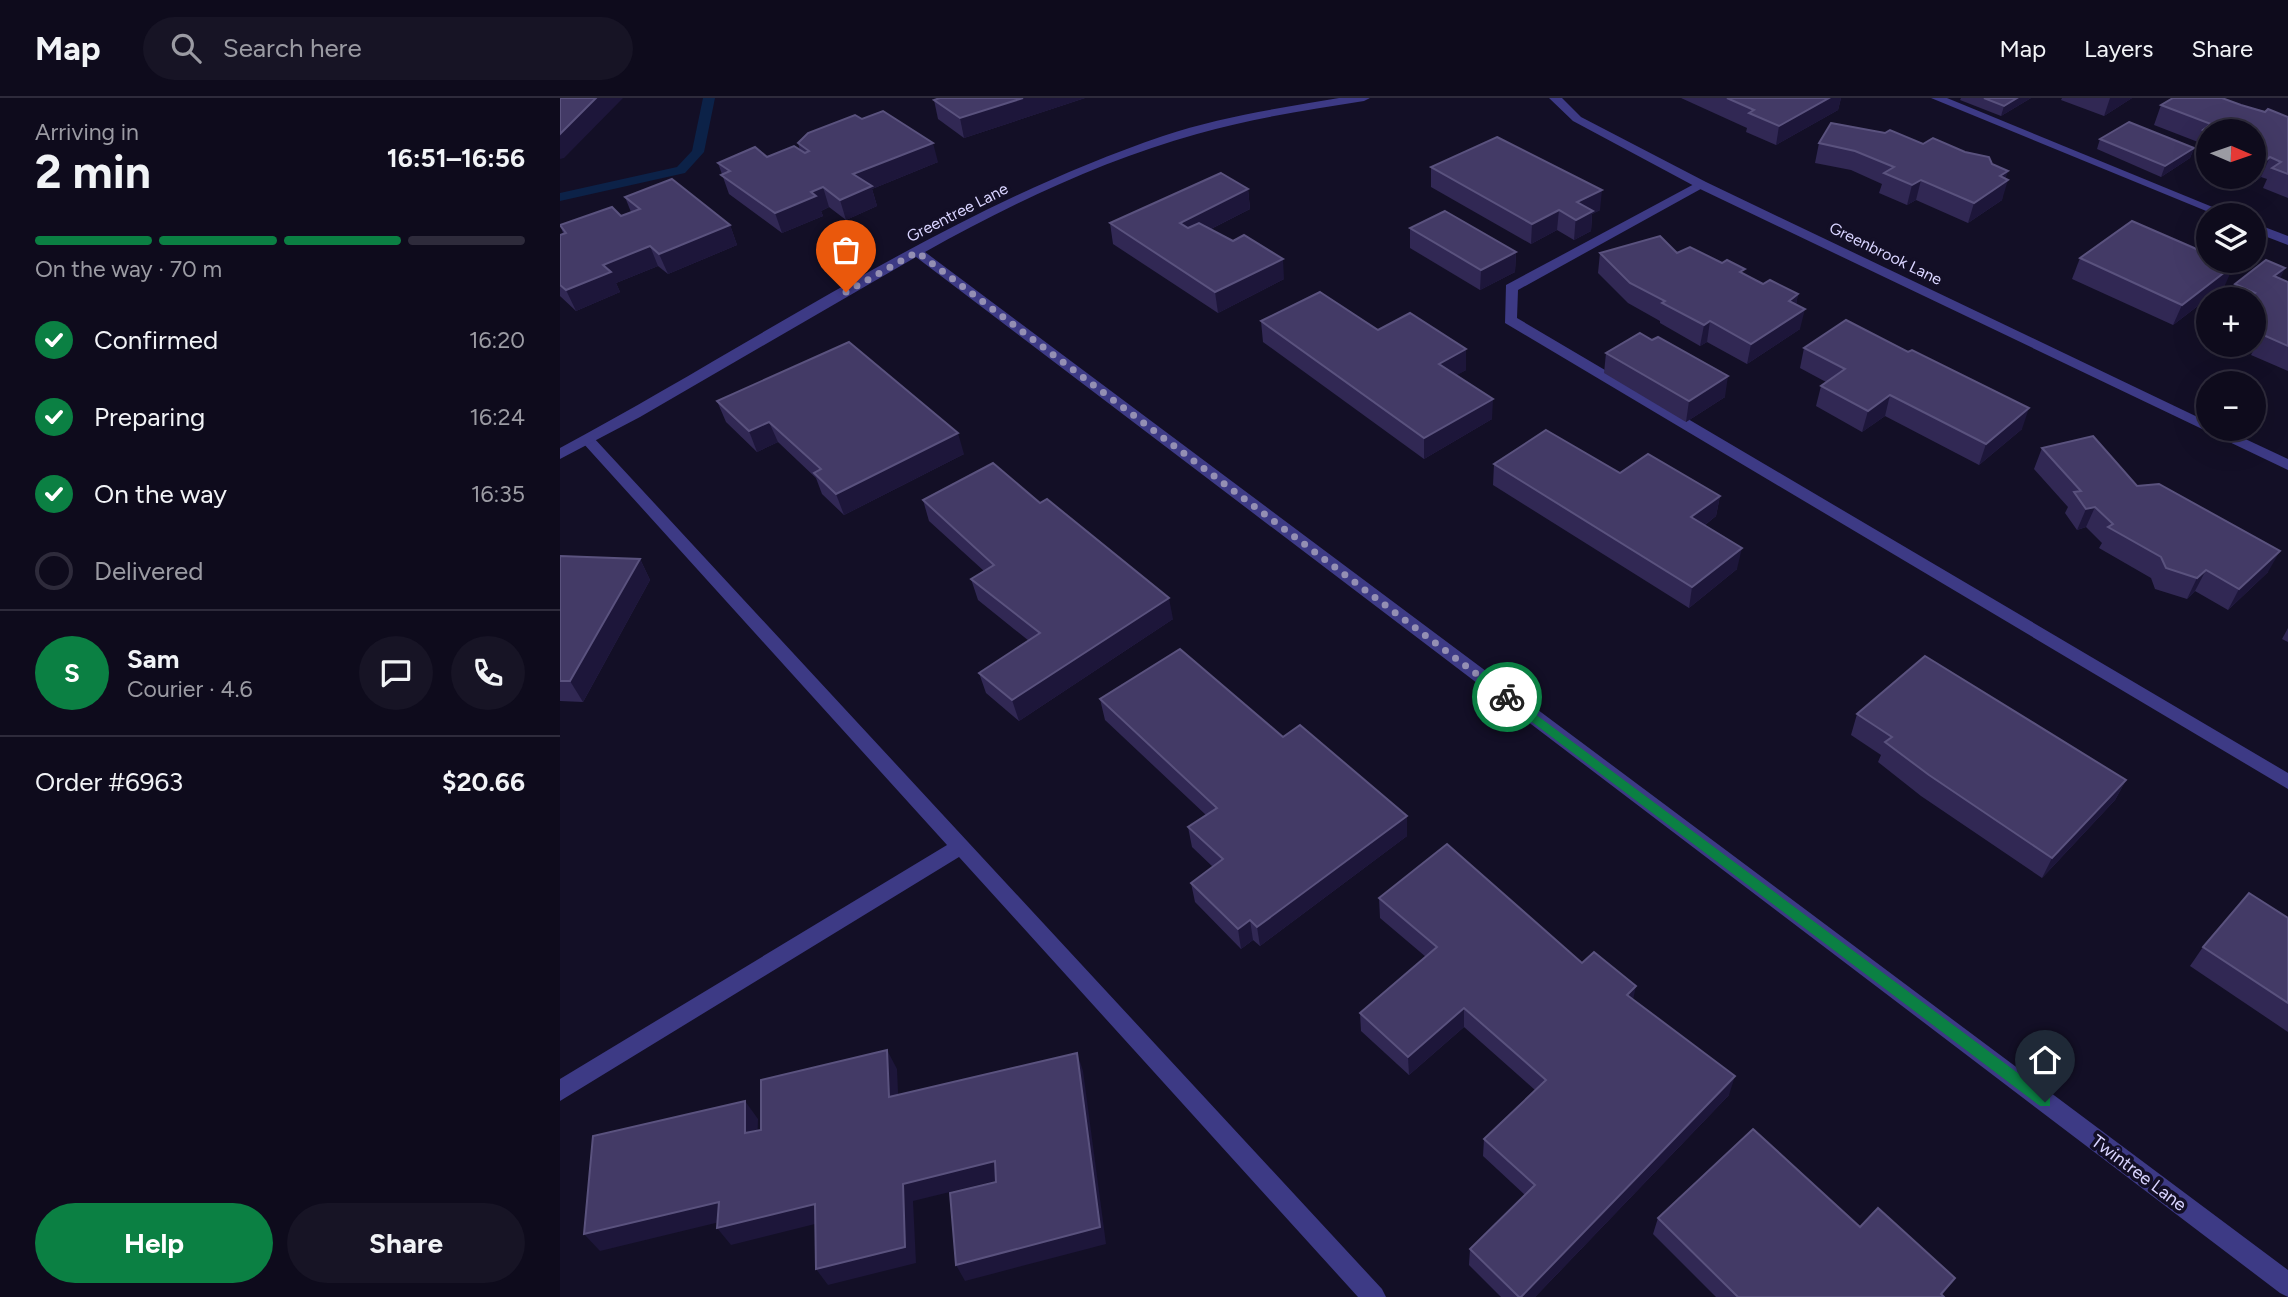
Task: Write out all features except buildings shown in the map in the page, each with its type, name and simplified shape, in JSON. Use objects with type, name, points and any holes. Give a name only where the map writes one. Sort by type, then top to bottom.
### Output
[{"type":"street","name":"Greentree Lane","points":[[560,454],[917,252],[1063,178],[1168,139],[1269,113],[1364,98]]},
{"type":"street","name":"Greenbrook Lane","points":[[1555,98],[1577,118],[1702,185],[2196,421]]},
{"type":"street","points":[[1937,98],[2196,203]]},
{"type":"street","points":[[1702,185],[1511,288],[1510,320],[2288,782]]},
{"type":"street","points":[[2266,232],[2288,241]]},
{"type":"street","name":"Twintree Lane","points":[[917,252],[2288,1285]]},
{"type":"street","points":[[588,440],[1374,1297]]},
{"type":"street","name":"Greenbrook Lane","points":[[2237,441],[2288,465]]},
{"type":"street","points":[[560,1091],[961,846]]},
{"type":"waterway","points":[[560,197],[681,170],[698,152],[709,98]]},
{"type":"way so far","points":[[846,292],[917,252],[1507,697]]},
{"type":"route","points":[[1507,697],[2045,1102]]}]
